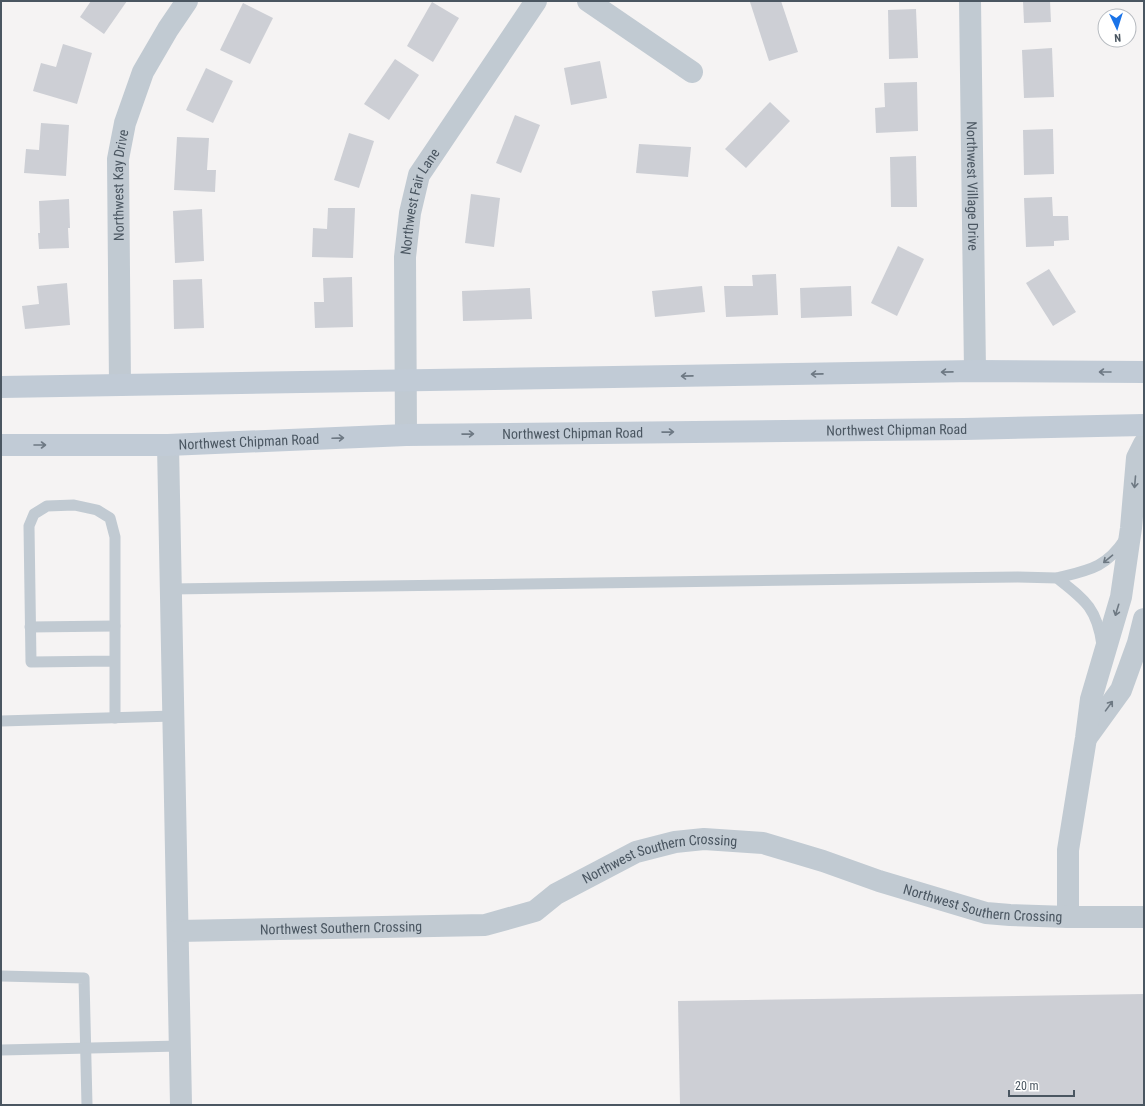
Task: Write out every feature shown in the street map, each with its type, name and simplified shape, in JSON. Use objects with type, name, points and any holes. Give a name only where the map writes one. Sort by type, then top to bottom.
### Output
[{"type":"main road","points":[[1,387],[975,371],[1144,372]]},
{"type":"main road","name":"Northwest Chipman Road","points":[[1,445],[168,445],[406,435],[964,429],[1144,425]]},
{"type":"street","name":"Northwest Kay Drive","points":[[120,385],[118,159],[125,123],[143,72],[168,29],[187,1]]},
{"type":"street","name":"Northwest Fair Lane","points":[[406,435],[405,257],[410,213],[419,175],[536,1]]},
{"type":"street","points":[[588,1],[692,72]]},
{"type":"street","name":"Northwest Village Drive","points":[[970,1],[975,371]]},
{"type":"street","points":[[1068,917],[1068,850],[1091,699],[1121,597],[1131,528],[1137,458],[1144,444]]},
{"type":"street","points":[[168,445],[181,1105]]},
{"type":"street","points":[[1086,738],[1121,690],[1138,642],[1144,619]]},
{"type":"street","name":"Northwest Southern Crossing","points":[[178,931],[485,925],[535,911],[556,894],[636,852],[675,842],[704,838],[763,843],[823,861],[886,883],[986,913],[1068,917],[1144,917]]},
{"type":"lane","points":[[115,661],[31,662],[29,526],[34,514],[47,506],[74,505],[97,510],[110,518],[114,537],[115,626],[115,661],[115,718]]},
{"type":"lane","points":[[171,589],[962,577],[1057,578],[1095,568],[1101,564],[1116,551],[1131,528]]},
{"type":"lane","points":[[1057,578],[1085,601],[1094,614],[1098,626],[1103,655]]},
{"type":"lane","points":[[30,627],[115,626]]},
{"type":"lane","points":[[1,721],[174,716]]},
{"type":"lane","points":[[1,976],[84,978],[88,1105]]},
{"type":"lane","points":[[1,1050],[180,1046]]},
{"type":"building","points":[[91,1],[127,1],[104,34],[80,17]]},
{"type":"building","points":[[781,1],[798,52],[769,61],[750,2]]},
{"type":"building","points":[[1023,1],[1050,1],[1051,22],[1024,23]]},
{"type":"building","points":[[432,2],[459,18],[433,62],[407,46]]},
{"type":"building","points":[[243,3],[273,18],[250,64],[220,50]]},
{"type":"building","points":[[916,9],[918,58],[889,59],[888,10]]},
{"type":"building","points":[[63,44],[92,53],[77,104],[33,91],[41,63],[56,67]]},
{"type":"building","points":[[1052,48],[1054,97],[1024,98],[1022,50]]},
{"type":"building","points":[[395,59],[419,75],[389,120],[364,104]]},
{"type":"building","points":[[600,61],[607,98],[571,105],[564,68]]},
{"type":"building","points":[[206,68],[233,81],[213,123],[186,110]]},
{"type":"building","points":[[917,82],[918,131],[876,133],[875,108],[885,107],[884,83]]},
{"type":"building","points":[[770,102],[790,121],[746,168],[725,149]]},
{"type":"building","points":[[515,115],[540,125],[521,173],[496,163]]},
{"type":"building","points":[[41,123],[69,125],[66,176],[24,173],[26,149],[39,150]]},
{"type":"building","points":[[1053,129],[1054,174],[1024,175],[1023,130]]},
{"type":"building","points":[[349,133],[374,141],[359,188],[334,180]]},
{"type":"building","points":[[177,137],[209,138],[207,170],[216,170],[215,192],[174,190]]},
{"type":"building","points":[[639,144],[691,147],[688,177],[636,173]]},
{"type":"building","points":[[916,156],[917,207],[891,207],[890,157]]},
{"type":"building","points":[[471,194],[500,198],[494,247],[465,243]]},
{"type":"building","points":[[1052,197],[1053,216],[1068,216],[1069,240],[1054,241],[1054,246],[1026,247],[1024,198]]},
{"type":"building","points":[[69,199],[69,248],[39,249],[39,201]]},
{"type":"building","points":[[328,208],[355,208],[353,258],[312,257],[313,228],[327,229]]},
{"type":"building","points":[[202,209],[204,261],[175,263],[173,211]]},
{"type":"building","points":[[898,246],[924,259],[897,316],[871,303]]},
{"type":"building","points":[[1049,269],[1076,312],[1053,326],[1026,283]]},
{"type":"building","points":[[776,274],[778,315],[726,317],[724,286],[753,286],[752,275]]},
{"type":"building","points":[[352,277],[353,327],[315,328],[314,302],[324,302],[323,278]]},
{"type":"building","points":[[202,279],[204,328],[174,329],[173,280]]},
{"type":"building","points":[[67,283],[70,325],[25,329],[22,306],[39,304],[37,286]]},
{"type":"building","points":[[702,286],[705,312],[655,317],[652,291]]},
{"type":"building","points":[[851,286],[852,316],[801,318],[800,288]]},
{"type":"building","points":[[530,288],[532,319],[463,321],[462,291]]},
{"type":"building","points":[[1144,994],[1144,1105],[680,1105],[678,1001]]}]
